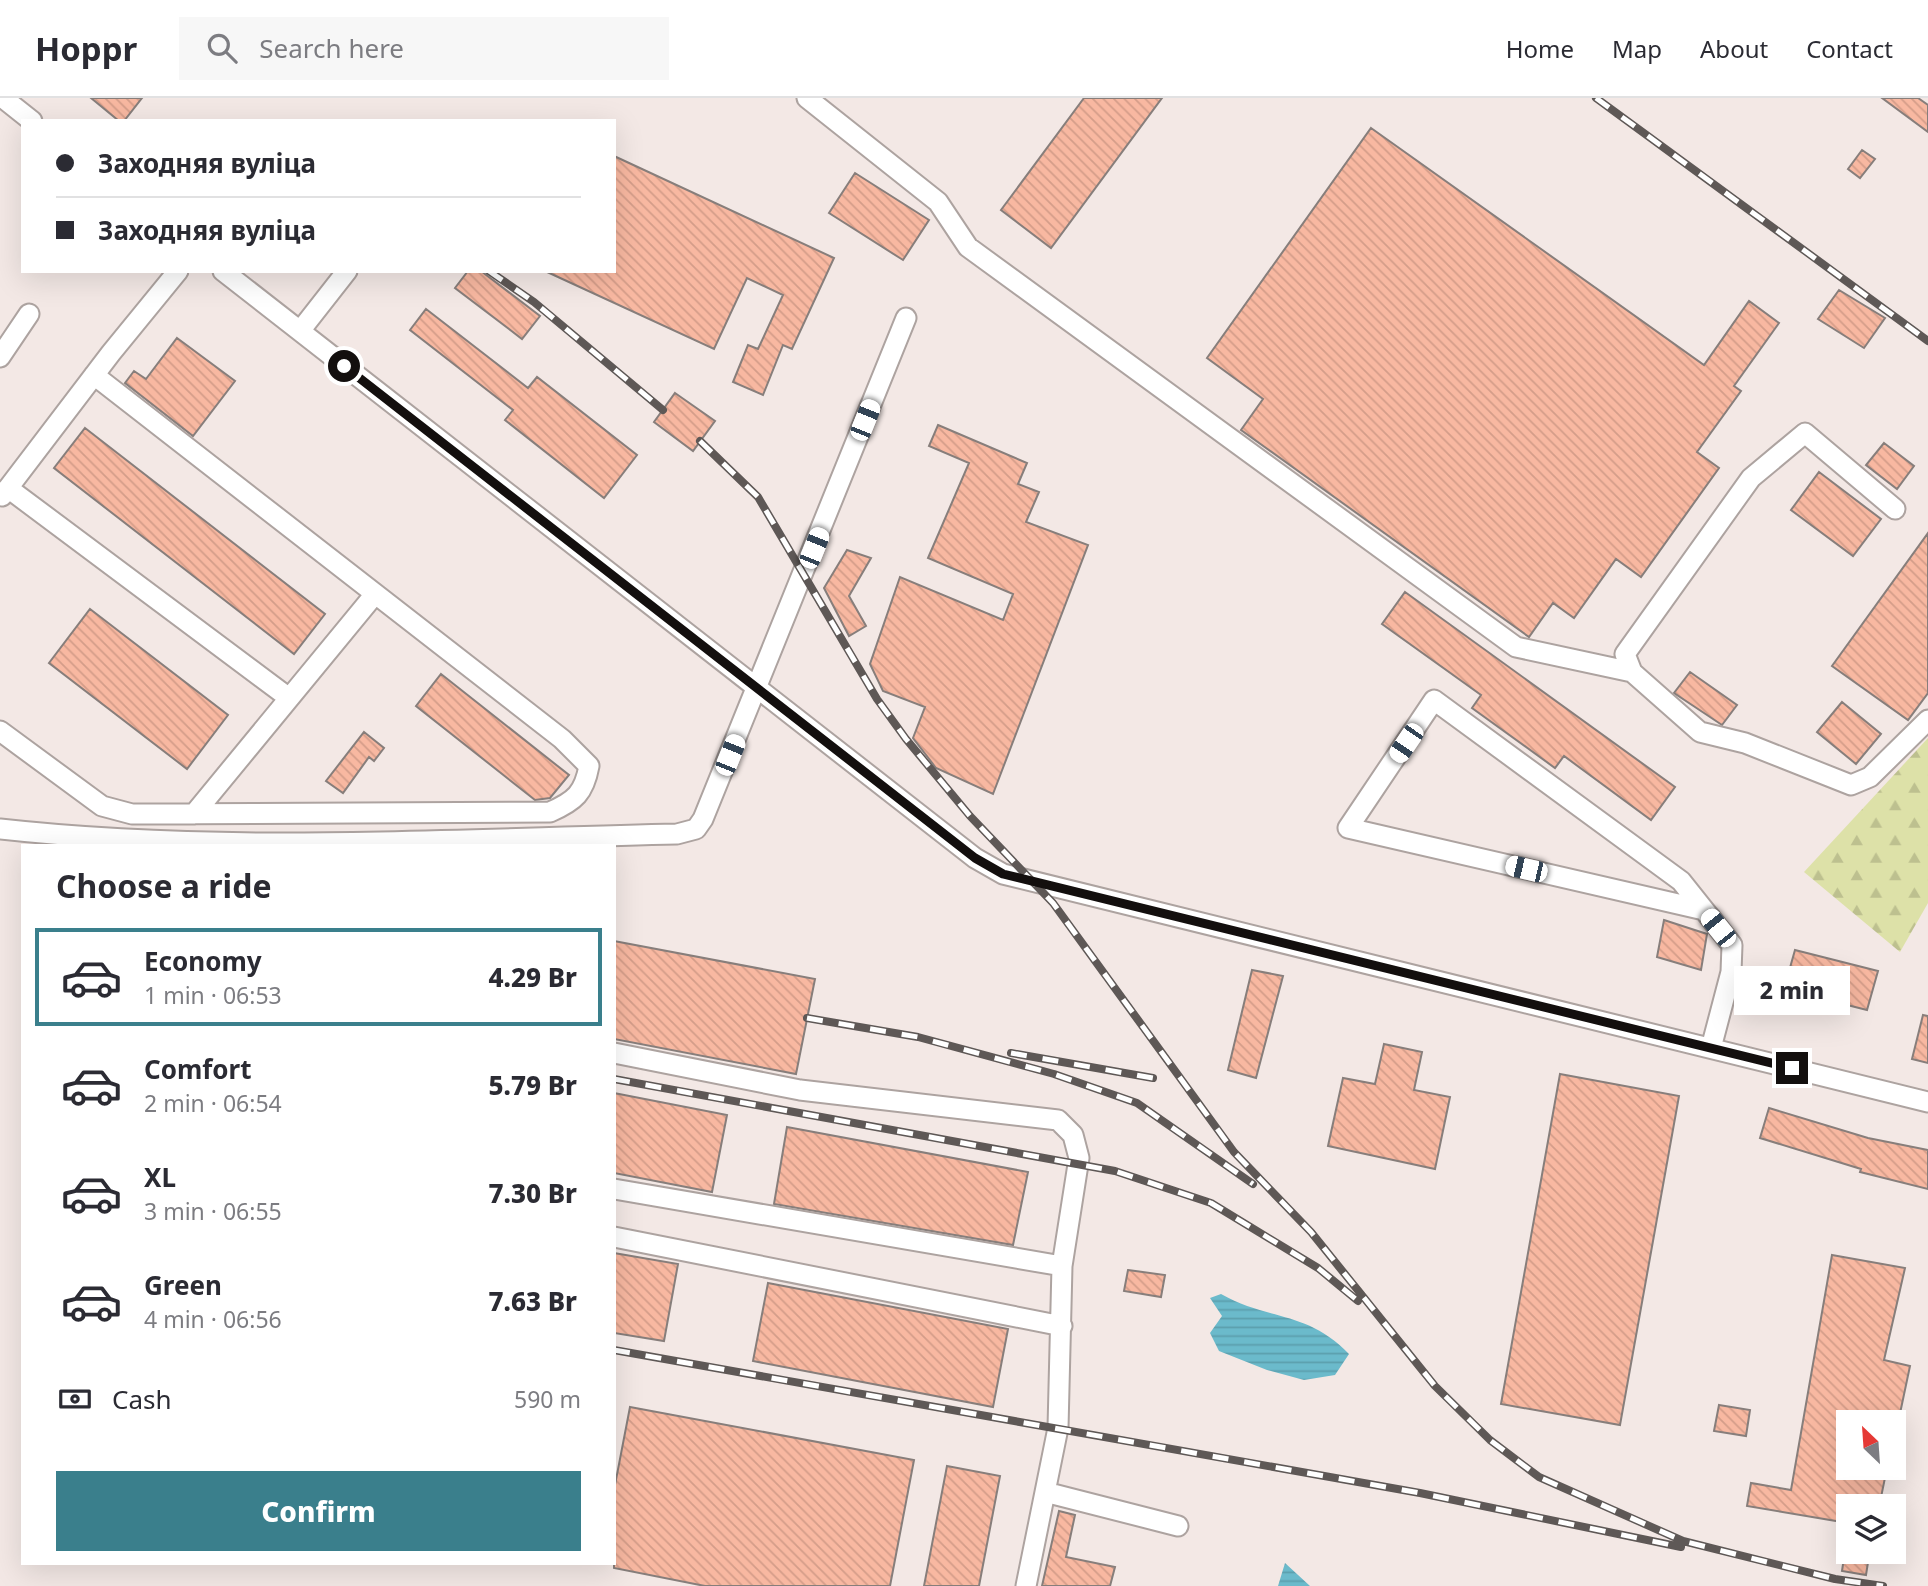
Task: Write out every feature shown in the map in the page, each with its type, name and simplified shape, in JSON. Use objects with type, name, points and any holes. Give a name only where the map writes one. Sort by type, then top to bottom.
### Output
[{"type":"street","points":[[3,98],[29,119]]},
{"type":"street","points":[[807,98],[938,202],[968,247],[1516,647],[1632,673],[1700,732],[1745,743],[1851,785],[1870,777],[1928,720]]},
{"type":"street","points":[[176,273],[93,375],[4,493],[289,698]]},
{"type":"street","points":[[226,273],[757,690],[975,858],[1003,874],[1928,1102]]},
{"type":"street","points":[[300,331],[345,273]]},
{"type":"street","points":[[0,357],[29,314]]},
{"type":"street","points":[[0,828],[69,836],[303,842],[677,834],[696,829],[703,820],[757,690],[906,318]]},
{"type":"street","points":[[0,731],[102,806],[132,814],[550,812],[567,805],[585,787],[589,765],[562,739],[93,375]]},
{"type":"street","points":[[1632,673],[1625,654],[1743,489],[1751,478],[1805,433],[1895,509]]},
{"type":"street","points":[[194,814],[375,594]]},
{"type":"street","points":[[1704,910],[1348,828],[1434,699],[1681,881],[1732,945],[1731,972],[1710,1048]]},
{"type":"street","points":[[616,1053],[800,1090],[1058,1120],[1073,1135],[1079,1158],[1062,1266],[1058,1428],[1026,1586]]},
{"type":"street","points":[[616,1189],[1062,1266]]},
{"type":"street","points":[[616,1237],[1062,1326]]},
{"type":"street","points":[[1045,1492],[1178,1526]]},
{"type":"green space","points":[[1928,738],[1928,903],[1900,952],[1804,872]]},
{"type":"water","points":[[1221,1294],[1238,1303],[1318,1330],[1349,1354],[1335,1375],[1304,1380],[1267,1370],[1219,1351],[1210,1333],[1222,1316],[1210,1298]]},
{"type":"water","points":[[1285,1563],[1310,1586],[1278,1586]]},
{"type":"building","points":[[91,98],[142,98],[126,119],[117,119]]},
{"type":"building","points":[[1084,98],[1162,98],[1051,248],[1001,210]]},
{"type":"building","points":[[1882,98],[1918,98],[1928,105],[1928,132]]},
{"type":"building","points":[[1371,128],[1704,365],[1749,301],[1779,323],[1734,386],[1741,391],[1697,452],[1719,468],[1641,577],[1616,559],[1574,618],[1553,603],[1529,637],[1241,430],[1263,399],[1207,358]]},
{"type":"building","points":[[1862,150],[1875,159],[1860,178],[1848,169]]},
{"type":"building","points":[[616,157],[834,258],[792,349],[783,345],[763,395],[733,382],[748,345],[758,349],[783,295],[747,278],[714,349],[549,273],[616,273]]},
{"type":"building","points":[[855,173],[929,220],[903,260],[829,213]]},
{"type":"building","points":[[466,273],[484,273],[540,316],[522,339],[455,288]]},
{"type":"building","points":[[1839,290],[1885,318],[1864,348],[1818,319]]},
{"type":"building","points":[[426,309],[528,388],[537,377],[637,455],[604,498],[505,420],[513,410],[410,330]]},
{"type":"building","points":[[177,338],[235,381],[193,436],[125,383],[134,371],[146,379]]},
{"type":"building","points":[[675,393],[715,421],[693,451],[654,422]]},
{"type":"building","points":[[938,425],[1027,463],[1018,484],[1039,492],[1026,522],[1088,545],[993,794],[936,768],[913,738],[925,707],[883,691],[870,664],[900,577],[1003,620],[1013,594],[928,558],[969,463],[929,446]]},
{"type":"building","points":[[85,428],[325,614],[294,654],[54,468]]},
{"type":"building","points":[[1884,443],[1914,466],[1897,489],[1866,465]]},
{"type":"building","points":[[1819,472],[1881,519],[1853,556],[1791,510]]},
{"type":"building","points":[[1928,533],[1928,693],[1908,720],[1832,666]]},
{"type":"building","points":[[847,550],[871,558],[849,596],[866,626],[849,636],[824,588]]},
{"type":"building","points":[[1405,592],[1675,787],[1651,820],[1564,756],[1555,768],[1472,708],[1481,695],[1382,624]]},
{"type":"building","points":[[90,609],[228,715],[187,769],[49,663]]},
{"type":"building","points":[[1690,672],[1737,705],[1722,725],[1674,693]]},
{"type":"building","points":[[441,674],[569,775],[550,798],[535,800],[416,706]]},
{"type":"building","points":[[1842,702],[1881,734],[1856,764],[1817,732]]},
{"type":"building","points":[[364,732],[384,748],[374,761],[369,757],[343,793],[326,781]]},
{"type":"building","points":[[1664,920],[1707,934],[1701,970],[1657,957]]},
{"type":"building","points":[[616,941],[815,979],[796,1074],[616,1039]]},
{"type":"building","points":[[1795,950],[1878,971],[1867,1010],[1784,989]]},
{"type":"building","points":[[1252,970],[1283,976],[1256,1078],[1228,1070]]},
{"type":"building","points":[[1923,1015],[1928,1016],[1928,1063],[1912,1059]]},
{"type":"building","points":[[1384,1044],[1422,1052],[1414,1090],[1450,1097],[1435,1169],[1328,1146],[1343,1078],[1375,1084]]},
{"type":"building","points":[[1560,1074],[1679,1096],[1620,1425],[1501,1404]]},
{"type":"building","points":[[616,1093],[727,1115],[712,1192],[616,1173]]},
{"type":"building","points":[[1769,1108],[1868,1138],[1928,1150],[1928,1189],[1860,1172],[1861,1169],[1760,1138]]},
{"type":"building","points":[[787,1127],[1028,1172],[1013,1245],[774,1204]]},
{"type":"building","points":[[616,1253],[678,1264],[664,1341],[616,1333]]},
{"type":"building","points":[[1832,1255],[1905,1268],[1884,1360],[1910,1366],[1901,1410],[1836,1410],[1836,1480],[1885,1480],[1882,1494],[1836,1494],[1836,1521],[1747,1506],[1751,1483],[1791,1490]]},
{"type":"building","points":[[1128,1270],[1165,1275],[1161,1297],[1124,1291]]},
{"type":"building","points":[[768,1283],[1008,1329],[993,1407],[753,1361]]},
{"type":"building","points":[[1719,1405],[1750,1410],[1746,1436],[1714,1431]]},
{"type":"building","points":[[630,1407],[914,1460],[890,1586],[705,1586],[614,1568],[616,1480]]},
{"type":"building","points":[[947,1466],[1000,1476],[979,1586],[924,1586]]},
{"type":"building","points":[[1059,1511],[1075,1515],[1066,1557],[1115,1567],[1110,1586],[1042,1586]]},
{"type":"building","points":[[1843,1564],[1868,1564],[1866,1575],[1842,1571]]},
{"type":"railway","points":[[1596,98],[1928,341]]},
{"type":"railway","points":[[492,273],[534,302],[663,410]]},
{"type":"railway","points":[[700,441],[758,497],[877,699],[906,739],[970,816],[1053,903],[1234,1152],[1311,1232],[1435,1386],[1490,1440],[1539,1477],[1683,1541],[1835,1579],[1883,1586]]},
{"type":"railway","points":[[807,1018],[918,1037],[1054,1074],[1137,1103],[1253,1184]]},
{"type":"railway","points":[[1011,1053],[1153,1078]]},
{"type":"railway","points":[[616,1079],[1115,1171],[1211,1203],[1318,1268],[1358,1301]]},
{"type":"railway","points":[[616,1350],[1420,1493],[1681,1547]]},
{"type":"route","points":[[344,366],[757,690],[975,858],[1003,874],[1792,1068]]}]
